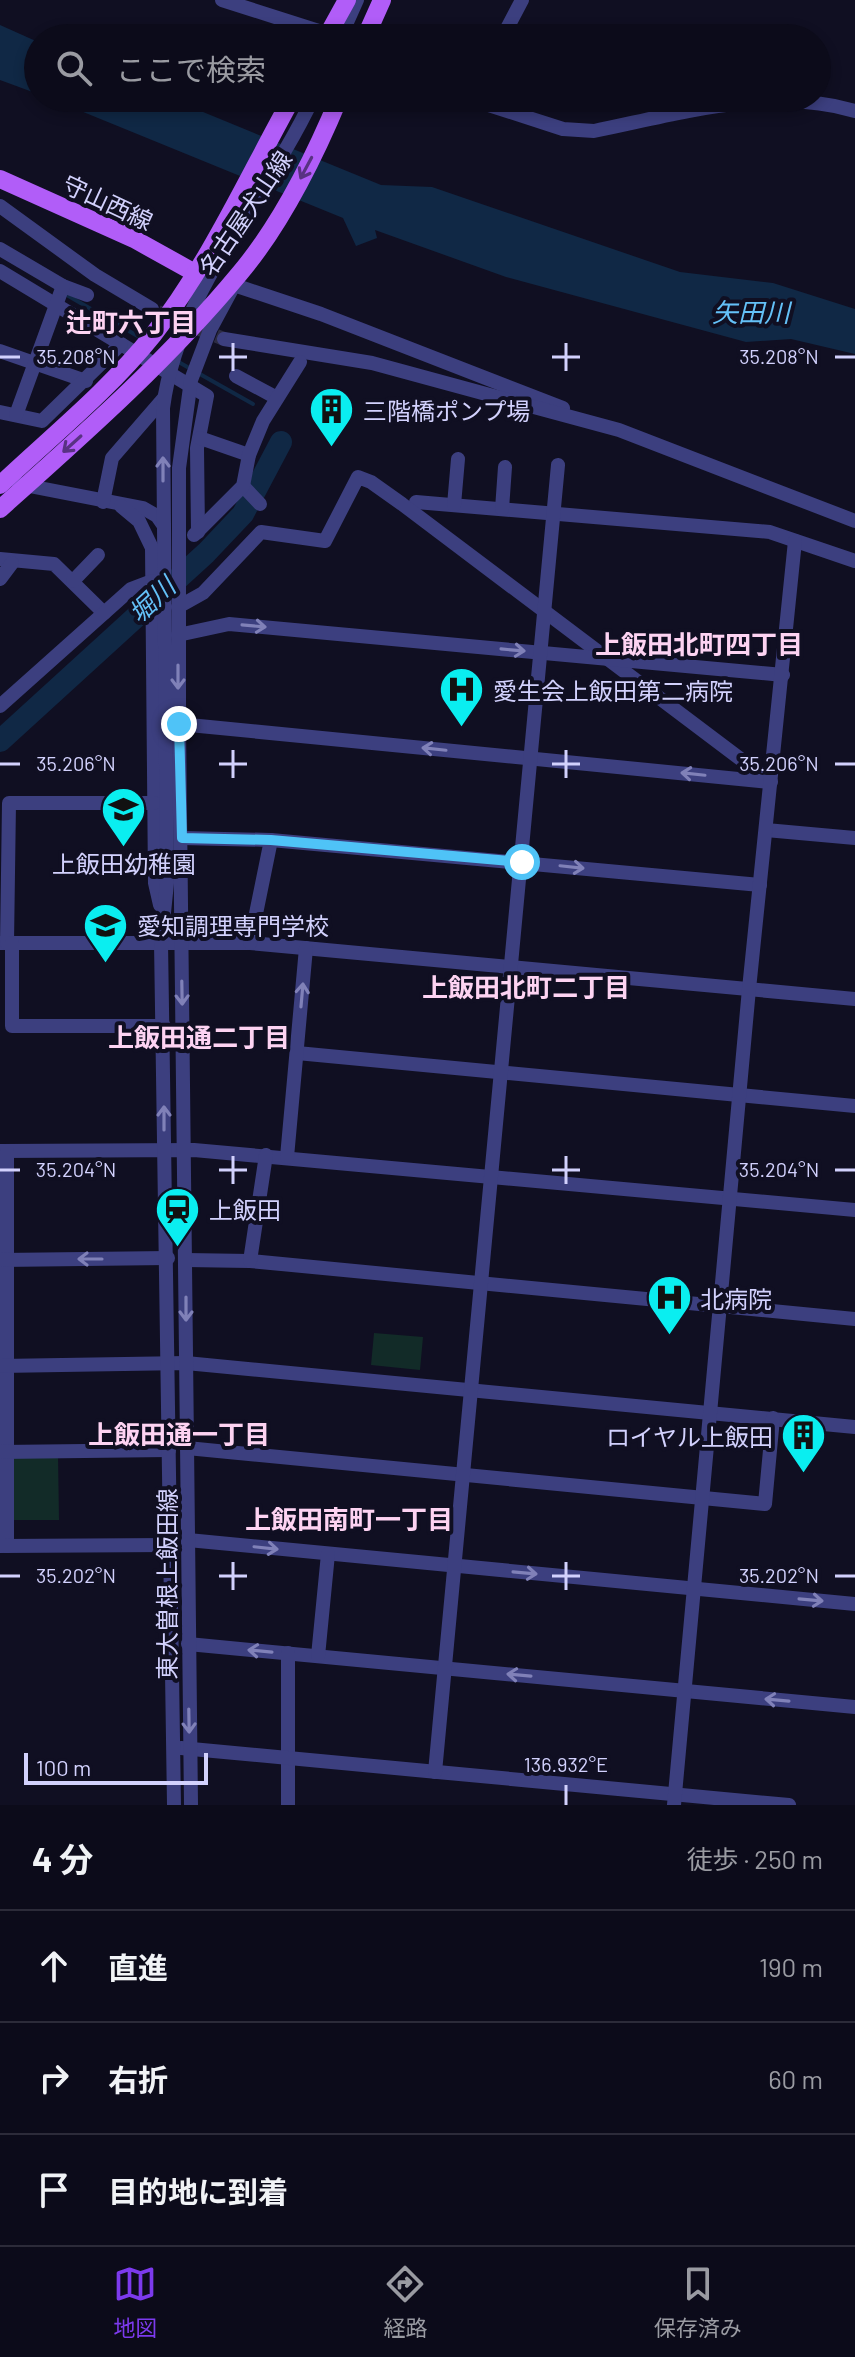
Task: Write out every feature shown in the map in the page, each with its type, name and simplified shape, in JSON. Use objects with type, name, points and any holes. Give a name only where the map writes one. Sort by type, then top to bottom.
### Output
[{"type":"main road","points":[[337,24],[347,0]]},
{"type":"main road","points":[[371,24],[382,0]]},
{"type":"main road","name":"名古屋犬山線","points":[[1,482],[131,361],[173,306],[198,266],[284,112]]},
{"type":"main road","name":"名古屋犬山線","points":[[0,509],[203,326],[288,201],[332,112]]},
{"type":"main road","name":"守山西線","points":[[0,179],[198,266]]},
{"type":"street","points":[[222,0],[293,24]]},
{"type":"street","points":[[340,24],[357,0]]},
{"type":"street","points":[[509,24],[522,0]]},
{"type":"street","points":[[831,106],[855,111]]},
{"type":"street","points":[[162,913],[167,883],[162,513],[163,408],[167,376],[190,310],[270,180],[306,112]]},
{"type":"street","points":[[513,112],[573,131],[594,131],[701,112]]},
{"type":"street","points":[[0,206],[95,275],[152,309]]},
{"type":"street","points":[[0,249],[121,344],[207,396],[197,448],[198,532]]},
{"type":"street","points":[[0,271],[58,296],[87,295]]},
{"type":"street","points":[[240,275],[321,314],[855,521]]},
{"type":"street","points":[[16,415],[58,296]]},
{"type":"street","name":"東大曽根上飯田線","points":[[191,1805],[178,635],[179,468],[188,394],[203,326]]},
{"type":"street","points":[[224,339],[372,363],[619,430]]},
{"type":"street","points":[[0,412],[42,421],[121,344]]},
{"type":"street","points":[[0,351],[86,381]]},
{"type":"street","points":[[1,482],[143,508],[157,516],[179,552],[245,488],[249,455],[277,398],[300,362]]},
{"type":"street","points":[[236,376],[277,398]]},
{"type":"street","points":[[103,502],[112,458],[180,380]]},
{"type":"street","points":[[200,438],[249,455]]},
{"type":"street","points":[[454,505],[458,459]]},
{"type":"street","points":[[435,1772],[558,465]]},
{"type":"street","points":[[502,509],[505,467]]},
{"type":"street","points":[[178,603],[203,593],[261,532],[325,541],[358,477],[371,482],[771,782]]},
{"type":"street","points":[[245,488],[260,504]]},
{"type":"street","points":[[416,502],[770,532],[855,561]]},
{"type":"street","points":[[121,506],[147,532],[152,548],[155,883],[162,913]]},
{"type":"street","points":[[675,1799],[742,1095],[749,989],[795,541]]},
{"type":"street","points":[[73,581],[98,555]]},
{"type":"street","points":[[0,579],[6,561],[54,564],[104,613]]},
{"type":"street","points":[[0,706],[131,589],[152,587]]},
{"type":"street","points":[[178,635],[229,624],[783,675]]},
{"type":"street","points":[[179,724],[771,782]]},
{"type":"street","points":[[154,803],[9,803],[7,943],[12,1026],[164,1026]]},
{"type":"street","points":[[766,830],[855,838]]},
{"type":"street","points":[[182,838],[271,840],[760,885]]},
{"type":"street","points":[[250,943],[271,840]]},
{"type":"street","name":"東大曽根上飯田線","points":[[162,913],[174,1805]]},
{"type":"street","points":[[7,943],[250,943],[855,999]]},
{"type":"street","points":[[287,1157],[306,948]]},
{"type":"street","points":[[297,1053],[855,1106]]},
{"type":"street","points":[[170,1545],[4,1546],[3,1151],[185,1149],[855,1210]]},
{"type":"street","points":[[250,1261],[266,1155]]},
{"type":"street","points":[[4,1260],[168,1258]]},
{"type":"street","points":[[186,1260],[250,1261],[855,1319]]},
{"type":"street","points":[[4,1366],[186,1363],[855,1427]]},
{"type":"street","points":[[187,1448],[765,1504],[773,1418]]},
{"type":"street","points":[[4,1452],[169,1450]]},
{"type":"street","points":[[188,1540],[855,1604]]},
{"type":"street","points":[[318,1656],[328,1554]]},
{"type":"street","points":[[188,1644],[855,1707]]},
{"type":"street","points":[[288,1653],[288,1805]]},
{"type":"street","points":[[173,1748],[435,1772],[675,1799],[789,1805]]},
{"type":"green space","points":[[374,1333],[423,1337],[420,1370],[371,1365]]},
{"type":"green space","points":[[11,1455],[58,1455],[59,1520],[11,1520]]},
{"type":"water","points":[[0,25],[24,36],[24,89],[0,80]]},
{"type":"water","name":"矢田川","points":[[83,112],[203,112],[381,185],[432,187],[680,272],[773,283],[855,309],[855,354],[791,339],[746,342],[506,277],[375,230],[377,238],[356,246],[343,218]]},
{"type":"waterway","points":[[65,294],[141,338]]},
{"type":"waterway","points":[[175,360],[253,404]]},
{"type":"waterway","name":"堀川","points":[[0,741],[206,553],[243,514],[281,442]]},
{"type":"tunnel","points":[[158,312],[224,339]]},
{"type":"place","name":"三階橋ポンプ場","points":[[332,449]]},
{"type":"place","name":"愛生会上飯田第二病院","points":[[462,729]]},
{"type":"place","name":"上飯田幼稚園","points":[[124,848]]},
{"type":"place","name":"愛知調理専門学校","points":[[106,964]]},
{"type":"place","name":"上飯田","points":[[178,1248]]},
{"type":"place","name":"北病院","points":[[669,1337]]},
{"type":"place","name":"ロイヤル上飯田","points":[[804,1475]]},
{"type":"district","name":"辻町六丁目","points":[[131,321]]},
{"type":"district","name":"上飯田北町四丁目","points":[[699,643]]},
{"type":"district","name":"上飯田北町二丁目","points":[[526,986]]},
{"type":"district","name":"上飯田通二丁目","points":[[199,1036]]},
{"type":"district","name":"上飯田通一丁目","points":[[179,1433]]},
{"type":"district","name":"上飯田南町一丁目","points":[[349,1518]]},
{"type":"route","points":[[179,724],[182,838],[271,840],[522,862]]}]
